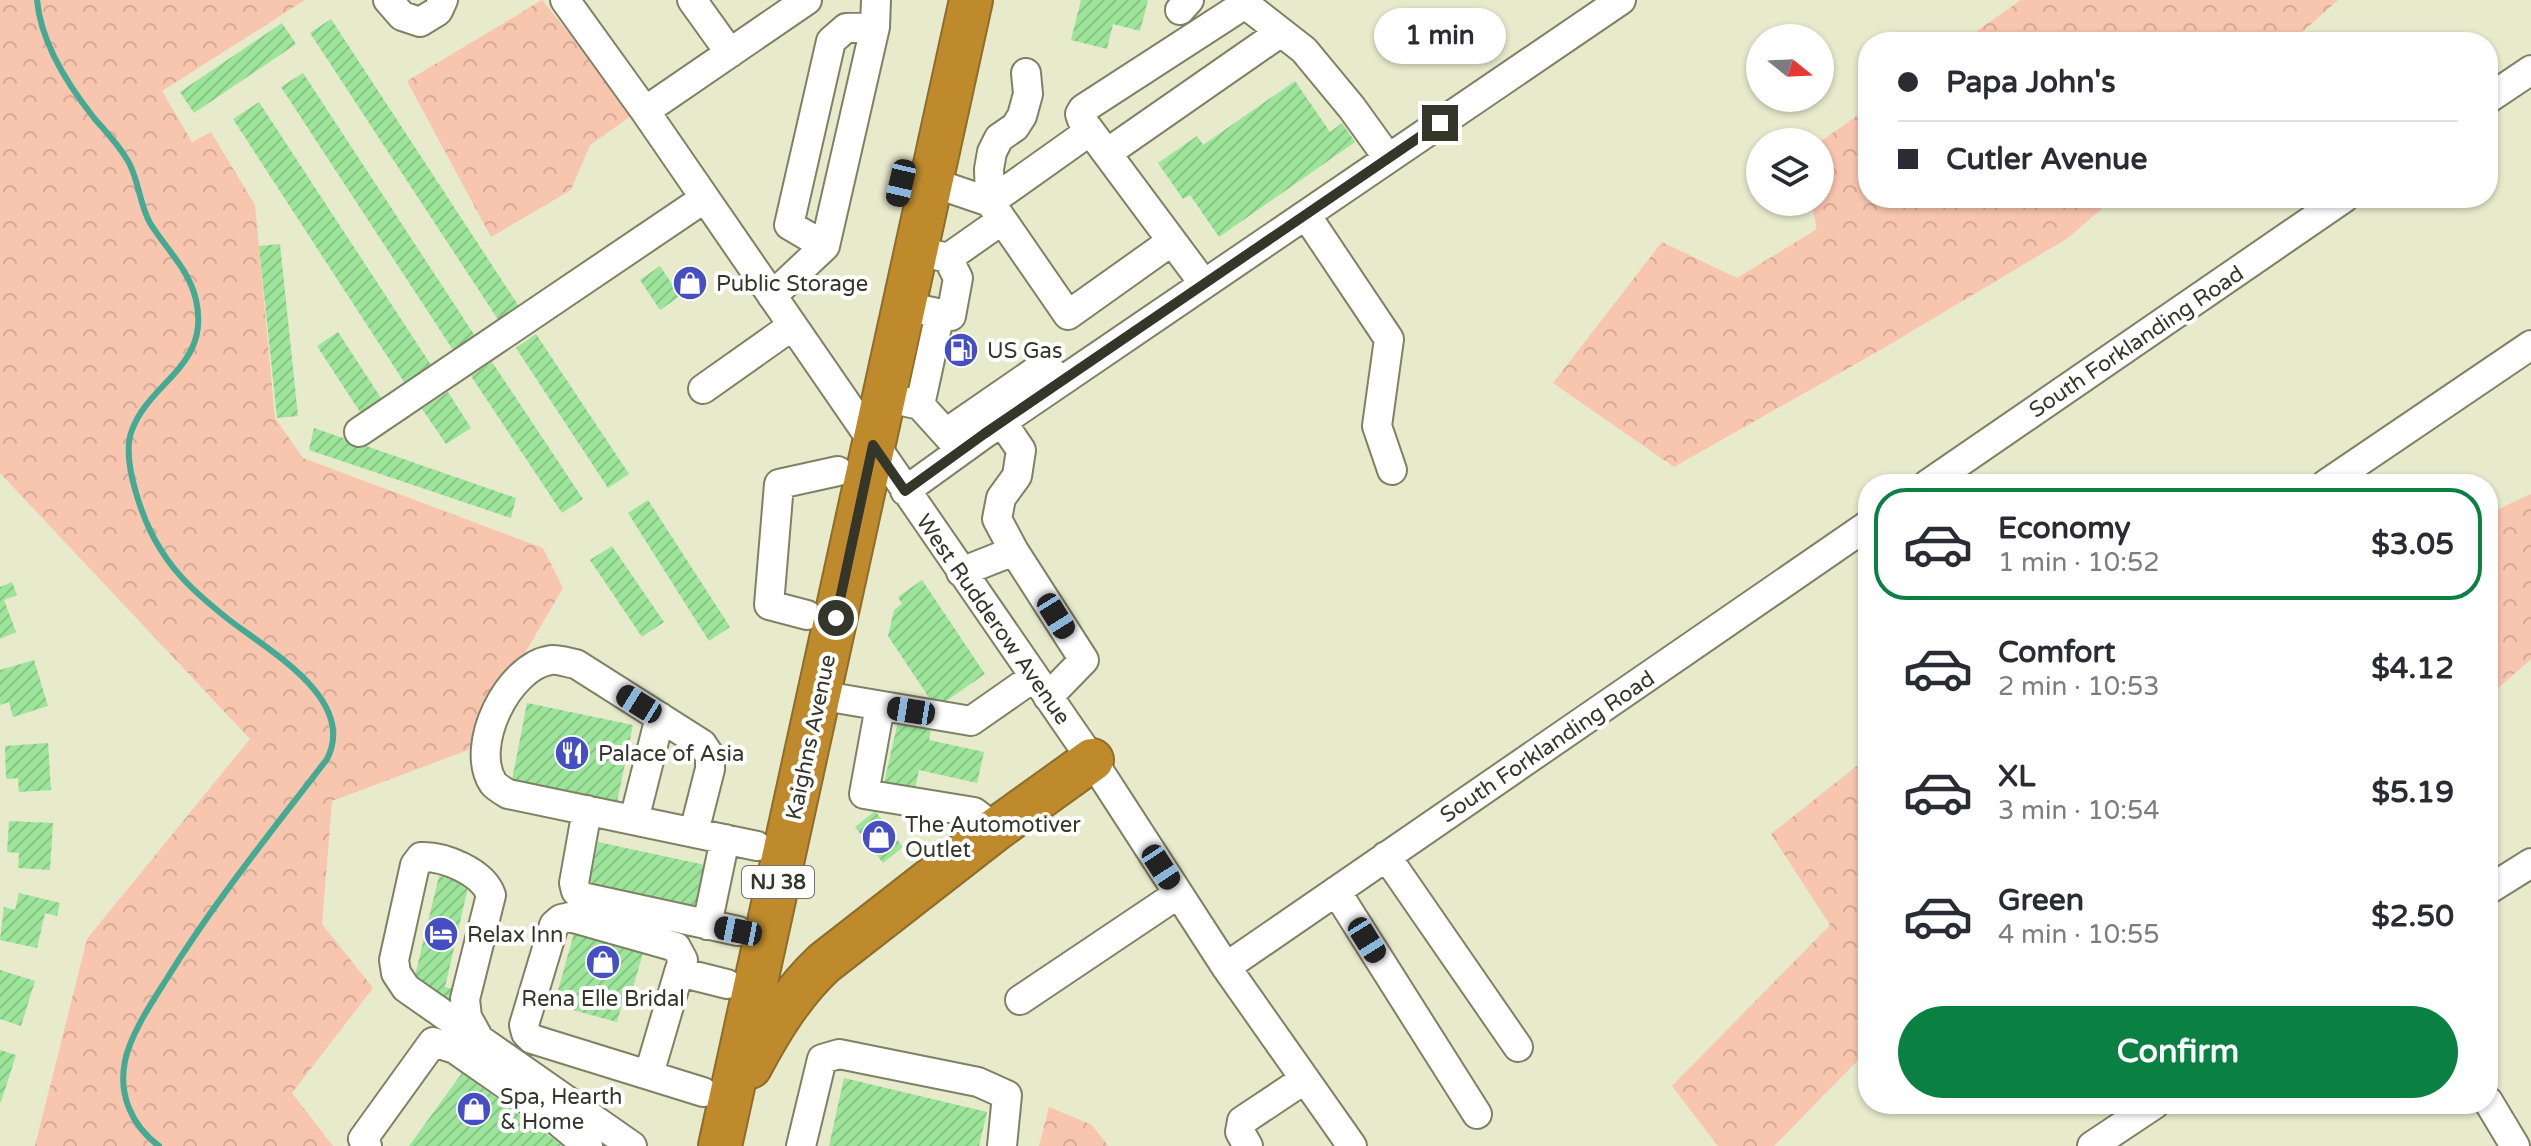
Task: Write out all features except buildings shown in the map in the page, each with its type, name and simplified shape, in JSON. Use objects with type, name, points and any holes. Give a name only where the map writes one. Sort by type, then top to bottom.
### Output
[{"type":"highway","name":"Kaighns Avenue","points":[[691,1146],[716,1098],[818,695],[882,415],[941,0]]},
{"type":"highway","name":"Kaighns Avenue","points":[[720,1146],[716,1098],[727,984],[723,928],[741,842],[807,615],[838,471],[882,415],[922,310],[932,254],[931,182],[971,0]]},
{"type":"highway","points":[[716,1098],[809,977],[996,829],[1092,760]]},
{"type":"street","points":[[388,0],[402,16],[420,22],[438,11],[443,0]]},
{"type":"street","name":"West Rudderow Avenue","points":[[565,0],[792,326],[882,415],[905,491],[1092,760],[1226,967],[1352,1146]]},
{"type":"street","points":[[692,0],[730,53]]},
{"type":"street","points":[[645,111],[807,0]]},
{"type":"street","points":[[882,415],[954,442],[1002,422],[1621,0]]},
{"type":"street","points":[[1204,284],[1082,120],[1080,114],[1083,109],[1245,4],[1304,50],[1388,158]]},
{"type":"street","points":[[772,296],[825,246],[876,14]]},
{"type":"street","points":[[825,246],[789,225],[831,41],[846,28],[876,14]]},
{"type":"street","points":[[932,254],[1098,142],[1281,32]]},
{"type":"street","points":[[2498,92],[2531,70]]},
{"type":"street","points":[[1026,73],[1028,94],[1022,116],[1015,127],[999,138],[992,152],[989,169],[996,211],[1068,315],[1172,241]]},
{"type":"street","points":[[931,182],[996,211]]},
{"type":"street","points":[[359,432],[705,198]]},
{"type":"street","name":"South Forklanding Road","points":[[1945,474],[2330,208]]},
{"type":"street","points":[[1306,215],[1389,339],[1377,426],[1392,470]]},
{"type":"street","points":[[703,389],[792,326]]},
{"type":"street","points":[[2341,474],[2531,345]]},
{"type":"street","points":[[905,491],[954,442],[1046,364],[1059,383]]},
{"type":"street","points":[[818,695],[971,721],[1041,687],[1084,660],[997,519],[1001,498],[1017,476],[1021,450],[1002,422]]},
{"type":"street","points":[[807,615],[769,605],[779,484],[838,471]]},
{"type":"street","name":"South Forklanding Road","points":[[1226,967],[1858,532]]},
{"type":"street","points":[[961,572],[1014,551]]},
{"type":"street","points":[[694,832],[710,769],[710,756],[702,744],[576,664],[552,659],[530,669],[509,689],[494,714],[487,741],[486,763],[493,785],[508,794],[741,842]]},
{"type":"street","points":[[880,706],[864,794],[974,812],[996,829]]},
{"type":"street","points":[[634,820],[660,717]]},
{"type":"street","points":[[587,810],[574,883],[582,897],[723,928]]},
{"type":"street","points":[[1386,856],[1518,1047]]},
{"type":"street","points":[[477,1035],[467,1017],[465,999],[491,895],[479,875],[431,857],[421,857],[415,865],[394,960],[396,973],[406,988],[632,1146]]},
{"type":"street","points":[[2498,884],[2531,863]]},
{"type":"street","points":[[1336,891],[1477,1114]]},
{"type":"street","points":[[1020,1000],[1178,894]]},
{"type":"street","points":[[649,1074],[683,960],[676,947],[570,917],[561,919],[554,925],[524,1025],[526,1033],[532,1039],[716,1098]]},
{"type":"street","points":[[679,972],[727,984]]},
{"type":"street","points":[[367,1146],[363,1139],[433,1042],[455,1049],[554,1118],[588,1146]]},
{"type":"street","points":[[801,1146],[822,1059],[839,1054],[978,1082],[1007,1095],[1002,1146]]},
{"type":"street","points":[[1248,1146],[1240,1132],[1242,1121],[1305,1079]]},
{"type":"street","points":[[2092,1146],[2140,1114]]},
{"type":"street","points":[[2496,1114],[2515,1146]]},
{"type":"green space","points":[[0,0],[305,0],[162,91],[192,142],[211,132],[255,205],[275,418],[303,458],[543,548],[563,588],[468,750],[332,801],[322,924],[373,988],[292,1093],[333,1146],[35,1146],[87,939],[250,739],[0,473]]},
{"type":"green space","points":[[542,0],[635,113],[590,145],[571,190],[491,237],[407,81]]},
{"type":"green space","points":[[2021,0],[2338,0],[2302,32],[1975,32]]},
{"type":"green space","points":[[1858,115],[1858,208],[2102,208],[2068,238],[1882,349],[1674,467],[1553,383],[1662,242],[1737,278],[1817,229],[1814,216],[1834,216],[1834,132]]},
{"type":"green space","points":[[2531,494],[2531,659],[2498,688],[2498,509]]},
{"type":"green space","points":[[1858,765],[1858,1060],[1774,1146],[1718,1146],[1672,1086],[1830,925],[1771,834]]},
{"type":"green space","points":[[1049,1107],[1092,1125],[1108,1146],[1039,1146]]},
{"type":"waterway","points":[[37,0],[44,32],[57,62],[84,105],[128,161],[150,223],[183,269],[196,300],[198,323],[195,341],[187,357],[141,413],[129,443],[131,474],[154,539],[167,560],[209,604],[303,678],[319,696],[330,716],[333,737],[327,759],[184,951],[132,1040],[123,1074],[126,1098],[141,1129],[159,1146]]},
{"type":"place","name":"Public Storage","points":[[690,283]]},
{"type":"place","name":"US Gas","points":[[961,350]]},
{"type":"place","name":"Palace of Asia","points":[[572,753]]},
{"type":"place","name":"The Automotiver Outlet","points":[[879,837]]},
{"type":"place","name":"Relax Inn","points":[[441,934]]},
{"type":"place","name":"Rena Elle Bridal","points":[[603,962]]},
{"type":"place","name":"Spa, Hearth & Home","points":[[474,1109]]},
{"type":"route","points":[[836,618],[873,445],[905,491],[1440,123]]}]
